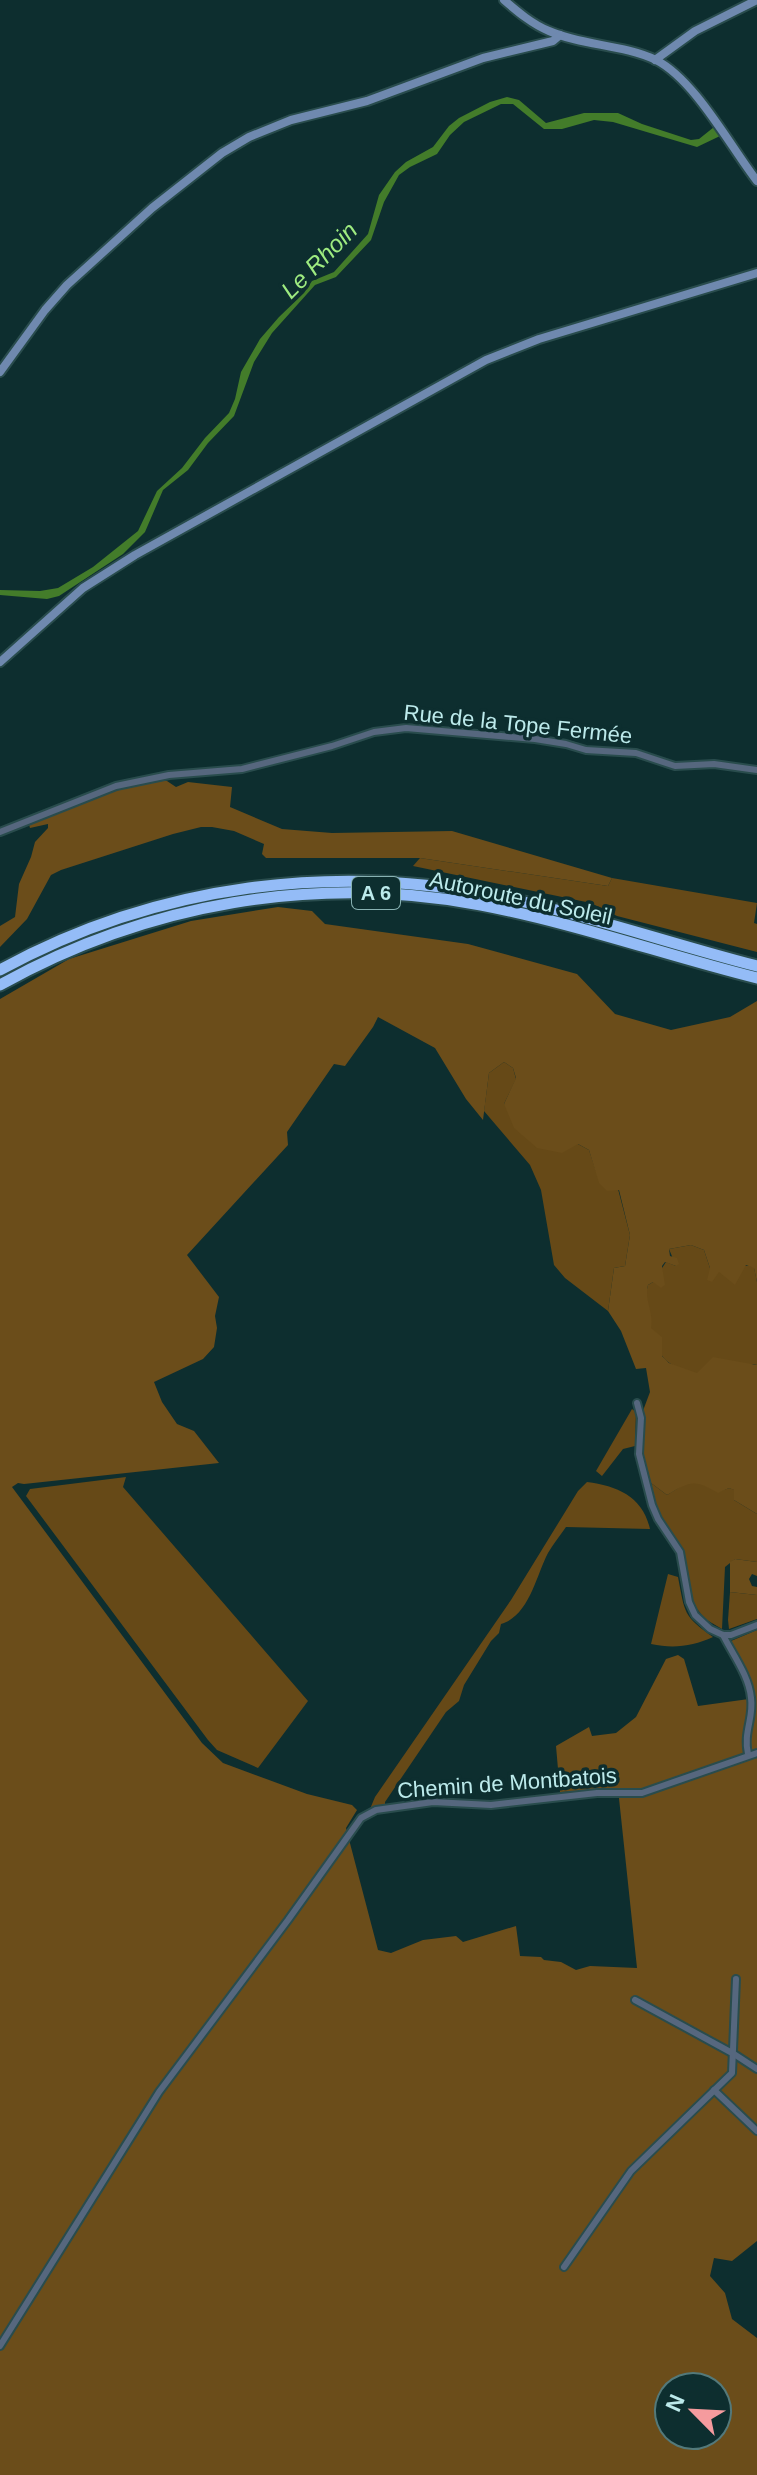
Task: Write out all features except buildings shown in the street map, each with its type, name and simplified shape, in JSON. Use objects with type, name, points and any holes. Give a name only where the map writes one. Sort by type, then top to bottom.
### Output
[{"type":"highway","name":"Autoroute du Soleil","points":[[0,970],[87,930],[169,903],[269,885],[360,880],[417,883],[510,899],[757,966]]},
{"type":"highway","name":"Autoroute du Soleil","points":[[0,985],[78,946],[158,918],[242,900],[339,892],[410,895],[508,911],[757,978]]},
{"type":"street","points":[[504,0],[532,22],[560,35],[616,47],[655,60],[685,84],[757,181]]},
{"type":"street","points":[[655,60],[695,31],[757,0]]},
{"type":"street","points":[[0,372],[67,285],[142,217],[222,153],[278,125],[367,101],[483,58],[553,41],[560,35]]},
{"type":"street","points":[[0,662],[96,580],[186,525],[486,360],[539,339],[757,273]]},
{"type":"street","name":"Rue de la Tope Fermée","points":[[0,832],[116,786],[169,775],[242,769],[367,734],[406,728],[535,739],[586,750],[642,754],[675,766],[714,764],[757,770]]},
{"type":"street","points":[[637,1403],[641,1418],[639,1454],[652,1505],[680,1552],[689,1602],[695,1615],[710,1629],[723,1635],[757,1625]]},
{"type":"street","points":[[723,1635],[749,1686],[752,1702],[745,1739],[748,1754]]},
{"type":"street","name":"Chemin de Montbatois","points":[[0,2346],[159,2092],[288,1920],[354,1825],[368,1813],[433,1802],[491,1805],[597,1793],[642,1793],[757,1753]]},
{"type":"street","points":[[564,2267],[631,2171],[732,2073],[736,1979]]},
{"type":"street","points":[[635,2000],[757,2069]]},
{"type":"street","points":[[714,2090],[757,2131]]},
{"type":"shaded area","points":[[507,97],[519,100],[546,123],[584,113],[618,113],[691,140],[699,139],[714,127],[720,136],[697,147],[613,122],[594,120],[562,129],[544,129],[513,104],[501,104],[464,122],[437,154],[399,175],[384,202],[371,240],[336,277],[315,285],[272,333],[254,362],[234,416],[188,470],[163,490],[145,532],[123,554],[59,596],[47,599],[0,595],[0,590],[58,588],[93,567],[138,531],[157,491],[182,468],[229,413],[241,372],[260,339],[312,281],[334,272],[368,234],[379,195],[395,172],[433,147],[459,118]]},
{"type":"shaded area","points":[[158,780],[176,787],[188,782],[232,787],[230,807],[282,829],[332,833],[452,831],[612,878],[608,886],[420,858],[266,858],[262,854],[264,844],[234,831],[201,827],[51,875],[27,919],[0,947],[0,926],[15,917],[19,884],[35,842],[48,828],[48,824],[30,828],[28,821],[113,788]]},
{"type":"shaded area","points":[[420,858],[608,886],[612,878],[757,903],[754,923],[757,924],[757,952],[617,916],[591,903],[413,866]]},
{"type":"shaded area","points":[[278,907],[312,911],[325,924],[468,944],[577,974],[615,1014],[671,1030],[730,1017],[757,1001],[757,1282],[754,1268],[746,1265],[735,1285],[719,1272],[712,1282],[707,1280],[710,1268],[704,1250],[691,1245],[669,1249],[670,1256],[677,1258],[679,1264],[676,1266],[665,1262],[662,1266],[665,1285],[661,1288],[653,1282],[647,1290],[651,1328],[662,1337],[662,1356],[669,1363],[697,1373],[713,1357],[757,1365],[757,1514],[734,1500],[734,1490],[729,1488],[718,1493],[703,1485],[692,1484],[667,1495],[651,1483],[642,1451],[644,1408],[650,1392],[646,1368],[636,1369],[621,1331],[608,1311],[614,1268],[625,1266],[630,1235],[619,1190],[607,1191],[599,1183],[589,1150],[578,1144],[562,1153],[537,1148],[514,1128],[504,1104],[516,1078],[513,1068],[504,1062],[489,1073],[483,1120],[466,1099],[435,1048],[378,1017],[345,1066],[334,1064],[287,1132],[288,1145],[187,1255],[219,1297],[214,1347],[203,1359],[154,1382],[162,1402],[177,1424],[194,1431],[219,1463],[18,1483],[12,1487],[202,1743],[223,1763],[307,1794],[352,1805],[357,1810],[346,1828],[378,1950],[391,1953],[423,1940],[456,1936],[463,1942],[516,1926],[520,1956],[561,1962],[576,1970],[590,1966],[637,1968],[618,1789],[560,1792],[556,1746],[589,1727],[592,1736],[616,1733],[636,1717],[666,1659],[678,1655],[684,1659],[698,1706],[756,1698],[731,1641],[757,1630],[757,2241],[732,2261],[714,2258],[710,2276],[725,2293],[732,2319],[757,2338],[757,2475],[0,2475],[0,999],[69,959],[191,921]]},
{"type":"shaded area","points":[[504,1062],[513,1068],[516,1079],[504,1104],[589,1150],[600,1183],[618,1189],[630,1235],[625,1266],[614,1268],[608,1311],[565,1278],[554,1265],[541,1190],[530,1165],[484,1111],[489,1073]]},
{"type":"shaded area","points":[[691,1245],[704,1250],[710,1268],[754,1267],[757,1282],[757,1365],[693,1373],[669,1363],[659,1350],[647,1312],[648,1285],[666,1262],[676,1266],[669,1249]]},
{"type":"shaded area","points":[[632,1409],[636,1412],[635,1446],[623,1449],[602,1476],[596,1471]]},
{"type":"shaded area","points":[[126,1477],[123,1487],[308,1701],[258,1768],[217,1750],[208,1740],[26,1496],[30,1489]]},
{"type":"shaded area","points":[[587,1482],[628,1495],[642,1509],[650,1529],[566,1527],[548,1553],[525,1604],[511,1620],[501,1624],[499,1633],[464,1685],[459,1701],[446,1712],[385,1806],[370,1809],[375,1797],[511,1600],[578,1491]]},
{"type":"shaded area","points":[[688,1482],[701,1483],[718,1492],[729,1488],[735,1490],[734,1500],[757,1514],[757,1562],[735,1559],[725,1567],[722,1629],[705,1619],[694,1605],[682,1549],[657,1510],[651,1483],[667,1495]]},
{"type":"shaded area","points":[[735,1559],[757,1562],[757,1576],[752,1574],[749,1579],[752,1586],[757,1587],[757,1595],[730,1592],[730,1562]]},
{"type":"shaded area","points":[[668,1574],[678,1577],[687,1613],[713,1637],[683,1646],[651,1644]]},
{"type":"shaded area","points":[[730,1592],[757,1595],[757,1619],[729,1629]]},
{"type":"water label","name":"Le Rhoin","points":[[319,260]]}]
